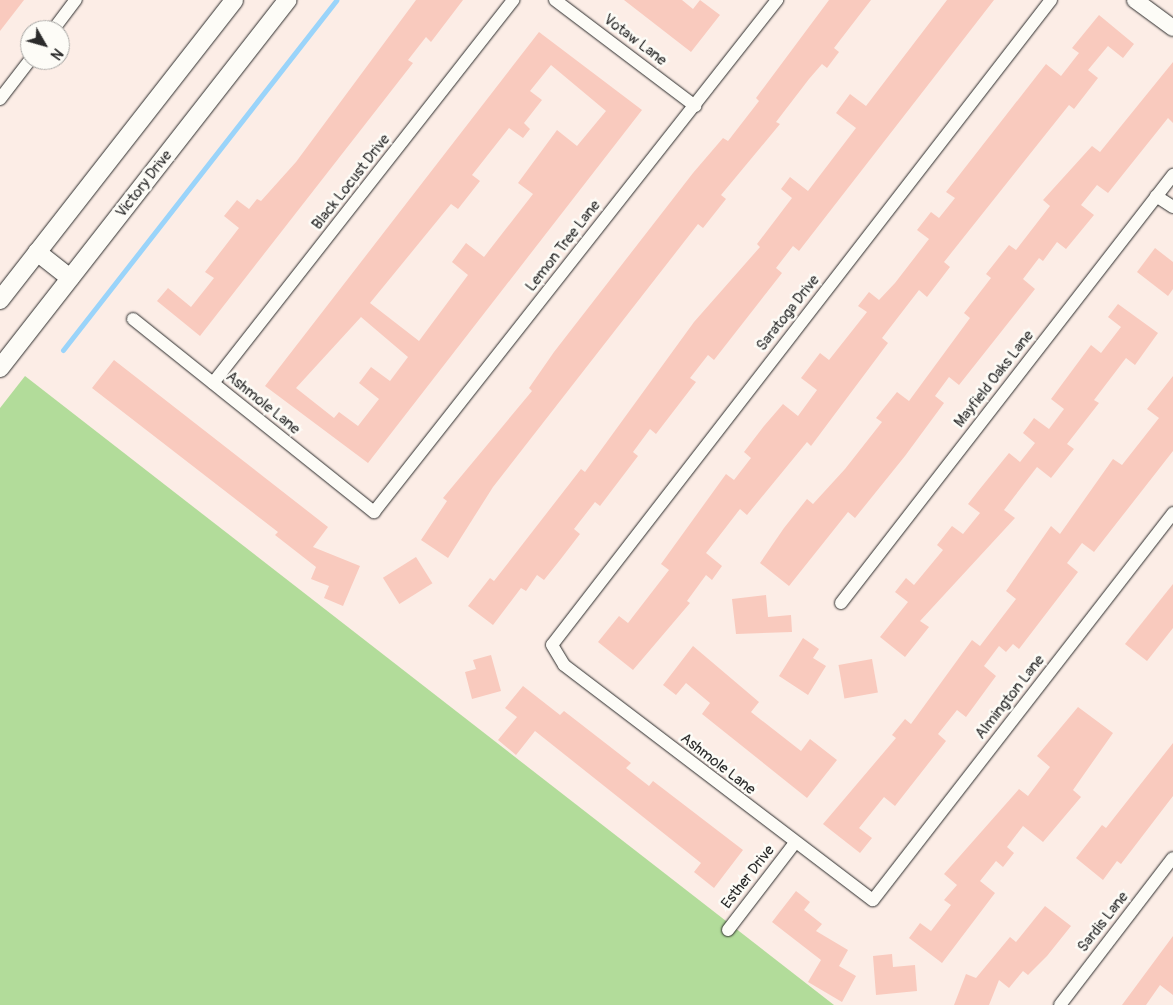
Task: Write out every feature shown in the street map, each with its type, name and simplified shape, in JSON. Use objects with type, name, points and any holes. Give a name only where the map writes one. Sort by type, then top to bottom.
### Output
[{"type":"main road","points":[[0,300],[234,0]]},
{"type":"main road","name":"Victory Drive","points":[[0,368],[288,0]]},
{"type":"main road","points":[[37,252],[70,278]]},
{"type":"street","points":[[61,20],[76,0]]},
{"type":"street","name":"Black Locust Drive","points":[[214,383],[513,0]]},
{"type":"street","name":"Votaw Lane","points":[[555,0],[695,106]]},
{"type":"street","name":"Lemon Tree Lane","points":[[374,512],[778,0]]},
{"type":"street","name":"Saratoga Drive","points":[[552,645],[1051,0]]},
{"type":"street","points":[[1135,0],[1173,28]]},
{"type":"street","points":[[0,98],[22,70]]},
{"type":"street","name":"Mayfield Oaks Lane","points":[[841,603],[1173,175]]},
{"type":"street","points":[[1156,196],[1173,207]]},
{"type":"street","name":"Ashmole Lane","points":[[133,319],[374,512]]},
{"type":"street","name":"Almington Lane","points":[[872,900],[1173,513]]},
{"type":"street","name":"Ashmole Lane","points":[[552,645],[564,665],[794,844],[872,900]]},
{"type":"street","name":"Esther Drive","points":[[728,930],[794,844]]},
{"type":"street","name":"Sardis Lane","points":[[1060,1005],[1173,858]]},
{"type":"green space","points":[[25,376],[834,1005],[0,1005],[0,408]]},
{"type":"building","points":[[0,0],[24,0],[0,31]]},
{"type":"building","points":[[416,0],[463,0],[431,42],[426,37],[408,60],[413,63],[200,336],[157,301],[168,288],[191,307],[214,278],[205,272],[239,228],[224,216],[237,200],[249,209],[257,199],[261,201],[296,162]]},
{"type":"building","points":[[624,0],[682,0],[693,9],[700,0],[720,15],[691,52]]},
{"type":"building","points":[[829,0],[871,0],[834,48],[839,52],[827,68],[822,64],[809,79],[776,122],[780,124],[721,195],[726,199],[703,228],[698,224],[493,487],[448,558],[421,540],[447,501],[443,498],[532,391],[529,388],[554,352],[693,173],[723,138],[728,141],[759,101],[756,98]]},
{"type":"building","points":[[947,0],[994,0],[799,251],[793,246],[776,268],[782,273],[714,360],[708,355],[690,378],[696,382],[656,434],[650,429],[633,452],[638,456],[600,506],[595,502],[574,529],[580,534],[544,580],[537,575],[526,591],[521,588],[493,625],[468,606],[490,578],[494,581],[581,469],[585,472],[694,322],[760,247],[757,244],[792,198],[781,189],[790,177],[808,191],[856,128],[836,113],[850,94],[866,106]]},
{"type":"building","points":[[1099,15],[1134,44],[1123,58],[1108,46],[1088,70],[1098,78],[1074,109],[1069,105],[944,262],[950,267],[927,297],[919,290],[882,338],[888,343],[811,446],[807,442],[747,515],[740,509],[706,553],[722,566],[712,580],[706,575],[687,601],[690,603],[633,670],[598,642],[619,616],[628,623],[669,570],[661,564],[726,474],[734,480],[751,458],[744,452],[783,404],[798,416],[817,390],[801,378],[820,353],[829,360],[867,312],[858,306],[869,292],[879,300],[895,283],[929,239],[917,230],[931,212],[939,218],[955,198],[946,192],[1046,64],[1061,76],[1079,53],[1072,48]]},
{"type":"building","points":[[539,32],[642,110],[368,463],[265,386]],"holes":[[[551,65],[606,111],[577,146],[557,130],[518,183],[533,194],[484,257],[466,243],[452,262],[468,275],[419,341],[370,303],[451,204],[458,209],[480,181],[472,175],[509,128],[523,138],[530,129],[524,123],[542,100],[530,91]],[[361,317],[408,357],[390,381],[371,367],[359,383],[379,399],[358,426],[339,412],[334,418],[296,388]]]},
{"type":"building","points":[[1173,62],[1173,123],[1168,118],[1108,193],[1097,185],[1081,205],[1094,215],[1066,249],[1057,242],[1043,261],[1039,258],[1023,279],[1035,289],[959,385],[949,377],[935,396],[944,403],[905,456],[855,518],[848,512],[789,586],[760,563],[784,528],[807,499],[813,504],[845,469],[882,422],[876,418],[897,392],[909,401],[970,318],[964,313],[991,278],[986,274],[1009,245],[1016,250],[1050,206],[1043,200],[1092,146],[1100,152]]},
{"type":"building","points":[[1155,248],[1173,262],[1173,289],[1168,296],[1137,272]]},
{"type":"building","points":[[1118,304],[1158,333],[1135,365],[1126,358],[1094,400],[1099,403],[1067,444],[1074,449],[1051,478],[1037,467],[1004,510],[1015,518],[920,621],[929,627],[905,657],[880,637],[908,602],[895,592],[906,578],[914,585],[943,550],[937,545],[952,526],[963,534],[980,513],[968,504],[1009,453],[1020,462],[1035,443],[1023,433],[1034,418],[1049,429],[1064,409],[1051,399],[1091,345],[1101,353],[1121,327],[1108,317]]},
{"type":"building","points":[[114,360],[328,527],[313,547],[360,566],[343,606],[324,598],[329,586],[311,579],[316,567],[275,535],[278,532],[92,388]]},
{"type":"building","points":[[1173,376],[1173,451],[1094,552],[1082,543],[1067,563],[1078,572],[1019,649],[1013,644],[1006,652],[999,646],[984,666],[996,676],[966,717],[957,710],[938,734],[946,741],[895,806],[884,797],[859,828],[872,838],[860,853],[823,824],[896,738],[892,735],[905,719],[911,724],[972,640],[980,646],[1016,599],[1006,591],[1051,526],[1060,534],[1113,459],[1122,465],[1159,418],[1147,409]]},
{"type":"building","points":[[416,557],[432,583],[399,604],[383,578]]},
{"type":"building","points":[[1173,584],[1173,628],[1147,661],[1125,644]]},
{"type":"building","points":[[766,595],[768,617],[791,615],[792,632],[736,634],[732,599]]},
{"type":"building","points":[[803,638],[819,649],[813,658],[826,666],[808,695],[779,676]]},
{"type":"building","points":[[693,646],[759,702],[751,712],[801,751],[810,739],[837,760],[807,798],[702,714],[710,703],[686,683],[676,695],[663,685]]},
{"type":"building","points":[[491,655],[501,691],[472,699],[465,672],[476,669],[473,660]]},
{"type":"building","points":[[872,659],[878,692],[844,698],[839,665]]},
{"type":"building","points":[[523,686],[560,715],[564,711],[631,763],[626,768],[649,786],[653,781],[743,850],[714,888],[694,872],[701,863],[535,731],[516,755],[498,740],[517,717],[505,708]]},
{"type":"building","points":[[1078,707],[1113,733],[1073,790],[1081,797],[1043,842],[1023,826],[1007,847],[1014,853],[1003,867],[996,861],[980,881],[995,893],[942,963],[909,938],[920,923],[931,931],[951,905],[944,900],[957,885],[944,874],[1019,789],[1028,796],[1050,767],[1037,756]]},
{"type":"building","points":[[1173,743],[1173,796],[1121,864],[1117,861],[1103,880],[1076,858],[1102,825],[1106,828]]},
{"type":"building","points":[[796,891],[810,902],[804,910],[822,924],[816,931],[848,950],[839,966],[856,976],[842,1002],[808,982],[821,960],[772,922]]},
{"type":"building","points":[[1045,906],[1071,926],[1047,956],[1028,975],[1023,971],[1009,988],[999,980],[989,1005],[954,1005],[966,974],[976,978],[1010,937],[1016,942]]},
{"type":"building","points":[[1173,936],[1173,995],[1160,985],[1146,1005],[1122,1005]]},
{"type":"building","points":[[892,954],[893,967],[915,965],[917,991],[876,995],[873,956]]},
{"type":"waterway","points":[[63,350],[336,0]]}]
